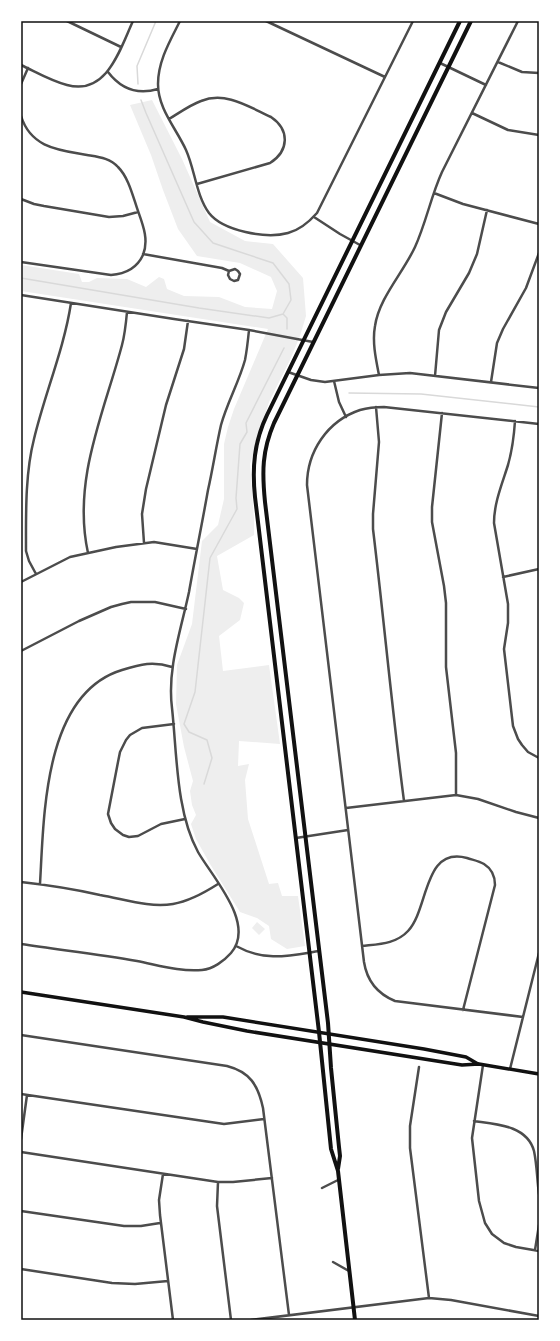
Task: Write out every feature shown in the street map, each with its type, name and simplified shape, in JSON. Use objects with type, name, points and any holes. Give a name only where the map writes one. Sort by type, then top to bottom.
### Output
[{"type":"main road","points":[[356,1320],[338,1170],[331,1149],[310,952],[253,479],[255,451],[260,432],[303,340],[460,21]]},
{"type":"main road","points":[[338,1170],[340,1156],[329,1034],[265,502],[263,469],[264,456],[269,434],[297,375],[471,21]]},
{"type":"main road","points":[[21,992],[184,1017],[247,1031],[462,1065],[481,1064],[539,1074]]},
{"type":"main road","points":[[184,1017],[224,1017],[319,1032],[452,1054],[466,1057],[481,1064]]},
{"type":"street","points":[[67,21],[121,47]]},
{"type":"street","points":[[21,65],[62,84],[74,86],[91,84],[102,78],[108,72],[134,21]]},
{"type":"street","points":[[180,21],[162,61],[158,76],[158,89],[161,103],[186,151],[202,200],[209,212],[218,222],[230,228],[261,234],[280,235],[297,230],[314,217],[320,208],[413,21]]},
{"type":"street","points":[[266,21],[385,77]]},
{"type":"street","points":[[379,375],[375,351],[374,332],[377,314],[415,247],[442,172],[518,21]]},
{"type":"street","points":[[439,62],[486,85]]},
{"type":"street","points":[[498,62],[522,72],[539,73]]},
{"type":"street","points":[[21,84],[28,68]]},
{"type":"street","points":[[108,72],[118,83],[131,90],[145,92],[158,89]]},
{"type":"street","points":[[169,119],[200,101],[208,98],[222,97],[234,100],[272,117],[282,129],[284,143],[281,152],[275,160],[270,163],[197,184]]},
{"type":"street","points":[[472,113],[508,130],[539,135]]},
{"type":"street","points":[[21,116],[30,132],[39,141],[49,147],[103,158],[115,164],[126,178],[146,236],[146,246],[139,261],[132,269],[122,274],[111,275],[21,262]]},
{"type":"street","points":[[434,192],[463,204],[539,224]]},
{"type":"street","points":[[21,199],[34,204],[109,217],[123,216],[138,212]]},
{"type":"street","points":[[435,376],[441,324],[446,312],[469,273],[477,254],[487,210]]},
{"type":"street","points":[[314,217],[323,224],[360,245]]},
{"type":"street","points":[[491,382],[497,343],[503,329],[526,288],[539,253]]},
{"type":"street","points":[[143,254],[222,268],[230,271],[234,269],[240,274],[238,280],[234,281],[230,279],[228,276],[230,271]]},
{"type":"street","points":[[21,295],[188,322],[249,330],[313,342]]},
{"type":"street","points":[[36,574],[29,561],[26,551],[29,465],[34,438],[66,331],[71,303]]},
{"type":"street","points":[[88,553],[84,524],[88,462],[122,344],[128,312]]},
{"type":"street","points":[[144,543],[142,514],[146,489],[166,404],[186,342],[188,322]]},
{"type":"street","points":[[21,944],[168,967],[199,970],[210,968],[219,963],[232,953],[236,946],[239,932],[238,920],[234,910],[198,852],[191,838],[185,819],[180,791],[171,689],[172,668],[186,609],[221,426],[245,360],[249,330]]},
{"type":"street","points":[[288,372],[317,381],[334,381],[379,375],[410,373],[539,388]]},
{"type":"street","points":[[334,381],[339,402],[346,417]]},
{"type":"street","points":[[376,407],[379,442],[373,514],[374,529],[387,663],[404,800]]},
{"type":"street","points":[[523,1017],[403,1003],[390,999],[376,989],[371,982],[365,967],[307,476],[310,461],[318,442],[326,432],[346,417],[359,410],[384,407],[539,424]]},
{"type":"street","points":[[442,413],[432,506],[432,522],[446,603],[446,667],[456,753],[456,795]]},
{"type":"street","points":[[515,421],[509,463],[494,515],[494,522],[508,614],[504,649],[513,726],[522,745],[528,752],[539,758]]},
{"type":"street","points":[[21,582],[62,560],[88,553],[144,543],[167,544],[197,549]]},
{"type":"street","points":[[503,578],[539,569]]},
{"type":"street","points":[[21,651],[79,621],[111,607],[122,604],[131,602],[155,602],[186,609]]},
{"type":"street","points":[[40,884],[49,784],[56,751],[69,714],[87,691],[110,675],[154,663],[172,668]]},
{"type":"street","points":[[174,724],[142,728],[130,735],[126,740],[120,752],[108,814],[115,829],[123,835],[129,837],[138,836],[161,824],[185,819]]},
{"type":"street","points":[[346,808],[456,795],[478,799],[539,818]]},
{"type":"street","points":[[296,838],[348,830]]},
{"type":"street","points":[[362,946],[393,941],[403,936],[408,931],[415,920],[434,872],[440,862],[451,856],[456,856],[486,865],[493,874],[495,885],[463,1010]]},
{"type":"street","points":[[21,882],[65,888],[137,902],[164,905],[195,897],[218,884]]},
{"type":"street","points":[[236,946],[254,954],[267,956],[286,956],[320,951]]},
{"type":"street","points":[[510,1069],[539,953]]},
{"type":"street","points":[[21,1035],[236,1069],[249,1077],[262,1102],[289,1315]]},
{"type":"street","points":[[481,1064],[472,1147],[479,1201],[484,1223],[492,1234],[504,1243],[516,1247],[539,1251]]},
{"type":"street","points":[[419,1068],[410,1126],[410,1148],[429,1298]]},
{"type":"street","points":[[21,1094],[224,1124],[264,1119]]},
{"type":"street","points":[[21,1139],[27,1095]]},
{"type":"street","points":[[474,1121],[512,1128],[526,1137],[534,1152],[539,1194]]},
{"type":"street","points":[[21,1152],[218,1182],[272,1178]]},
{"type":"street","points":[[163,1174],[160,1200],[160,1223],[173,1320]]},
{"type":"street","points":[[322,1188],[339,1180]]},
{"type":"street","points":[[218,1182],[217,1206],[231,1320]]},
{"type":"street","points":[[21,1211],[124,1226],[141,1226],[160,1223]]},
{"type":"street","points":[[535,1250],[539,1226]]},
{"type":"street","points":[[333,1262],[349,1271]]},
{"type":"street","points":[[21,1269],[112,1283],[134,1284],[168,1281]]},
{"type":"street","points":[[251,1320],[429,1298],[451,1300],[539,1316]]},
{"type":"shaded area","points":[[152,100],[182,159],[210,222],[245,241],[273,244],[303,278],[306,316],[290,360],[269,402],[250,464],[254,535],[217,556],[223,590],[239,598],[244,603],[240,620],[219,636],[223,671],[269,665],[280,744],[239,741],[238,766],[249,764],[245,780],[248,819],[269,884],[278,883],[282,896],[298,896],[305,946],[287,949],[271,939],[269,926],[257,918],[240,912],[196,839],[191,824],[196,815],[192,805],[190,791],[193,781],[184,747],[176,704],[177,665],[192,624],[202,541],[218,525],[224,499],[224,444],[228,427],[234,409],[268,329],[21,291],[21,265],[79,274],[82,282],[89,282],[97,278],[127,279],[146,287],[159,277],[164,279],[167,289],[184,296],[219,297],[245,307],[272,309],[277,291],[271,277],[240,263],[197,256],[178,229],[151,155],[130,105]]},
{"type":"shaded area","points":[[257,922],[265,929],[259,935],[252,928]]},
{"type":"waterway","points":[[138,84],[137,66],[156,21]]},
{"type":"waterway","points":[[21,278],[199,308],[269,318],[283,314],[291,300],[289,284],[273,263],[213,243],[194,222],[141,100]]},
{"type":"waterway","points":[[283,314],[287,318],[287,329]]},
{"type":"waterway","points":[[204,784],[212,758],[207,740],[189,732],[184,724],[195,692],[210,558],[237,509],[236,498],[240,444],[247,432],[246,423],[284,348]]},
{"type":"waterway","points":[[349,393],[421,394],[539,407]]}]
